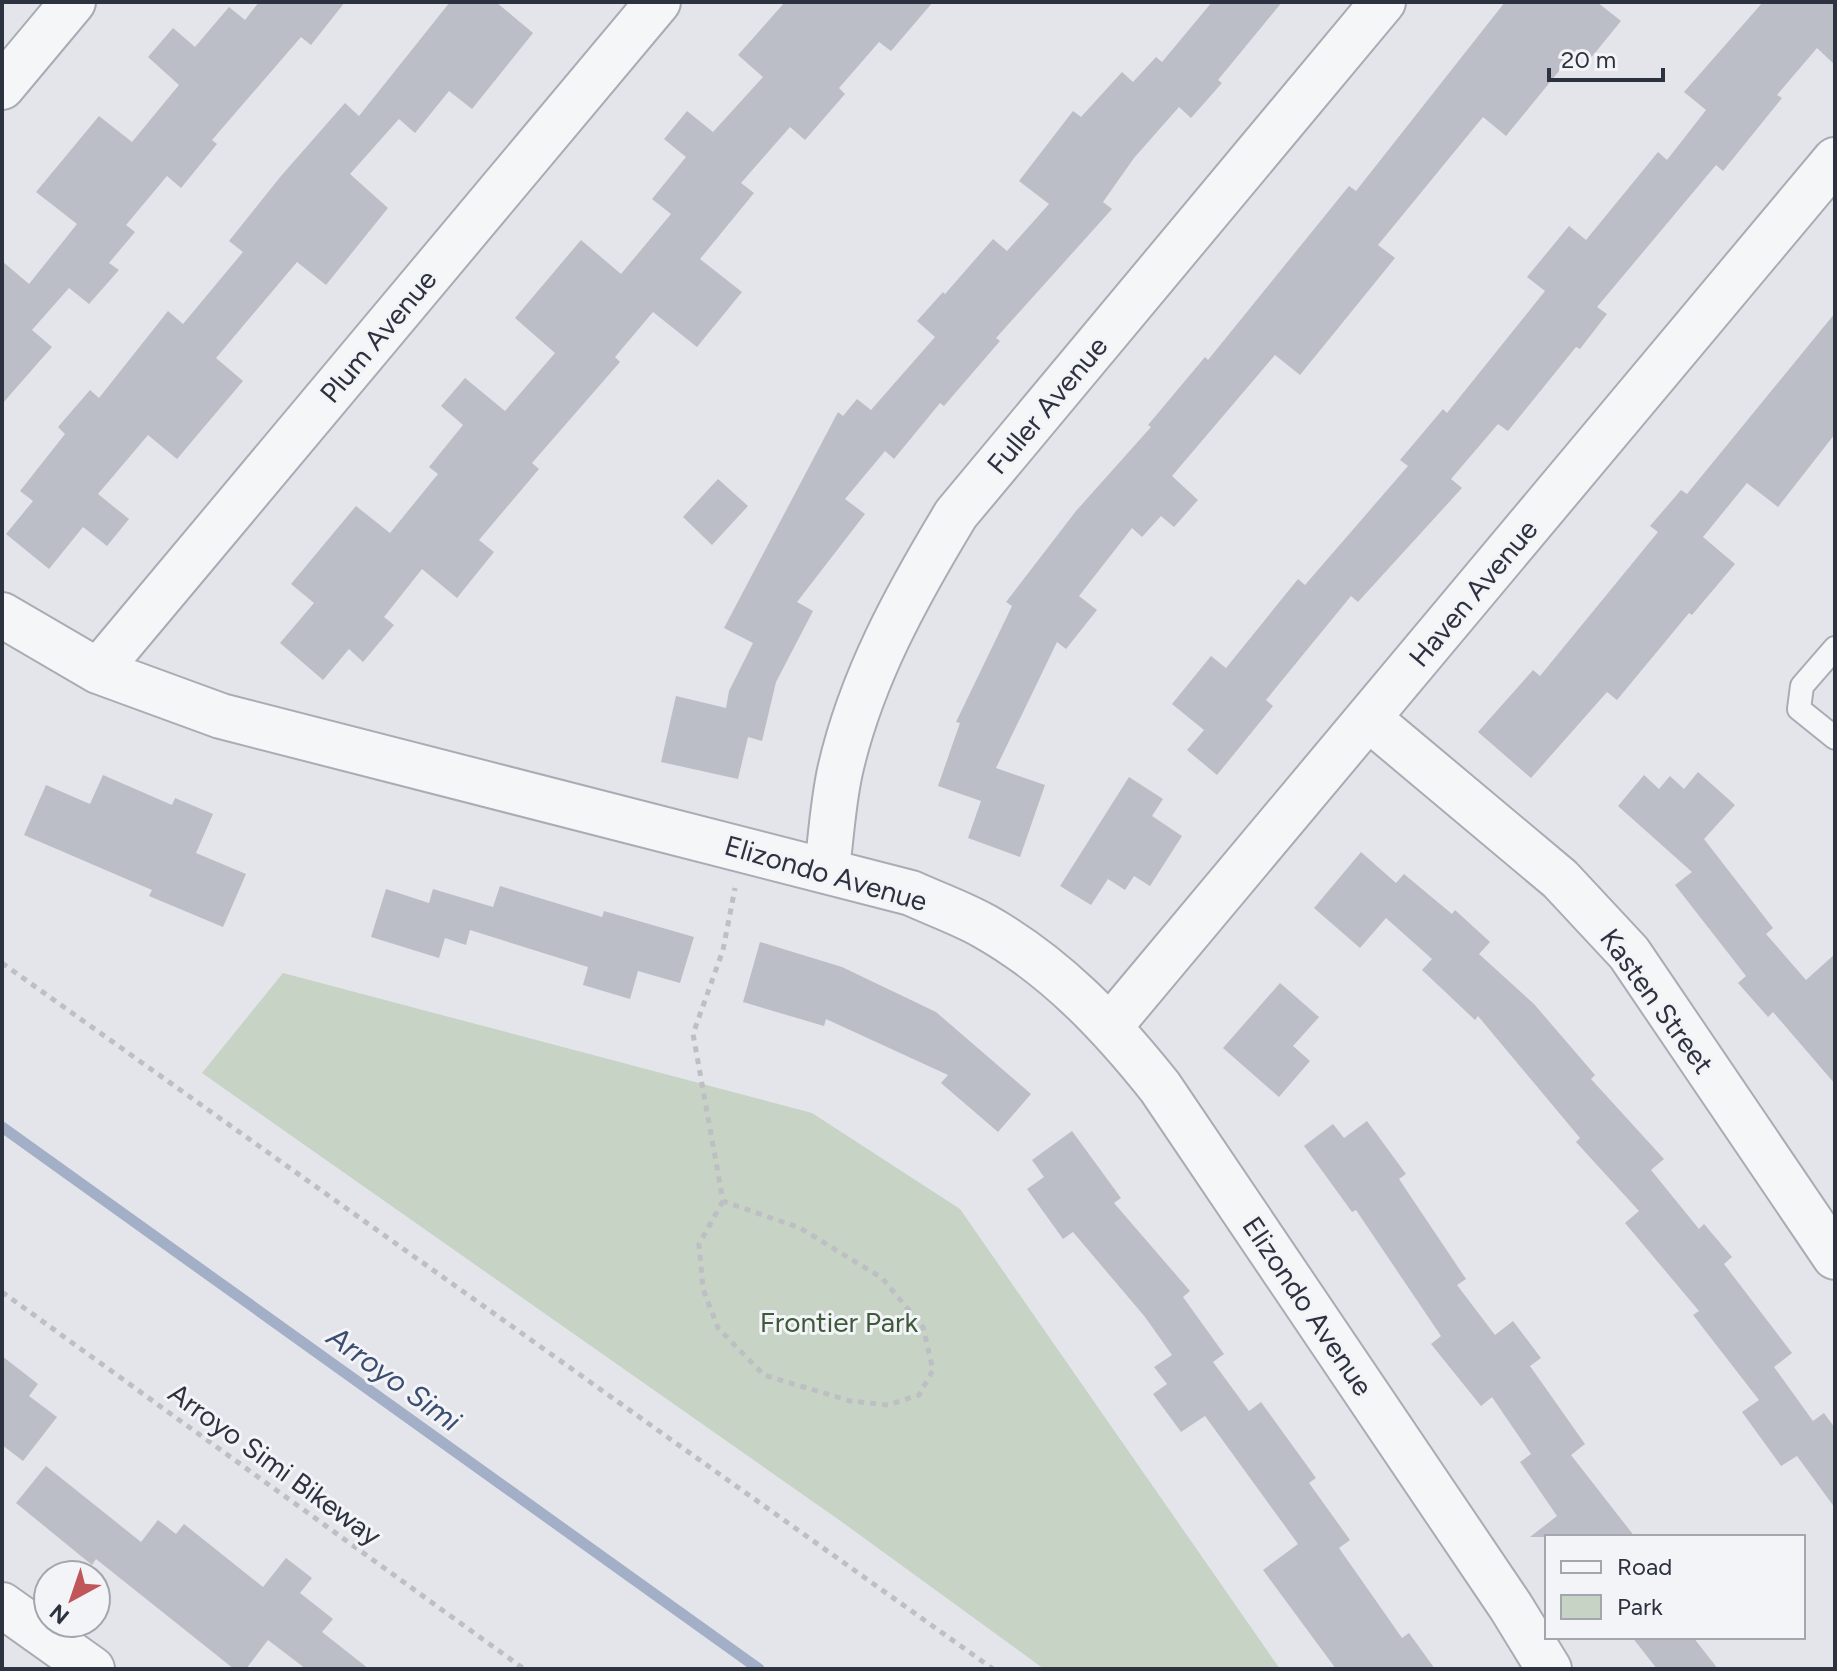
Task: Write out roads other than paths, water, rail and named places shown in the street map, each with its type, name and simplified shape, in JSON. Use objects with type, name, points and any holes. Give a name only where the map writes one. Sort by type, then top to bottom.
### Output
[{"type":"street","points":[[2,87],[73,2]]},
{"type":"street","name":"Plum Avenue","points":[[98,671],[658,2]]},
{"type":"street","name":"Fuller Avenue","points":[[827,869],[840,771],[867,687],[903,601],[956,514],[1383,2]]},
{"type":"street","name":"Haven Avenue","points":[[1111,1025],[1835,160]]},
{"type":"street","name":"Elizondo Avenue","points":[[2,615],[98,671],[221,716],[743,847],[911,893],[984,926],[1051,971],[1111,1025],[1160,1087],[1511,1607],[1549,1669]]},
{"type":"street","name":"Kasten Street","points":[[1368,718],[1560,879],[1629,953],[1835,1257]]},
{"type":"street","points":[[2,1605],[92,1669]]},
{"type":"lane","points":[[1835,648],[1802,686],[1799,709],[1835,738]]},
{"type":"waterway","name":"Arroyo Simi","points":[[2,1127],[759,1669]]},
{"type":"park label","name":"Frontier Park","points":[[839,1322]]}]
